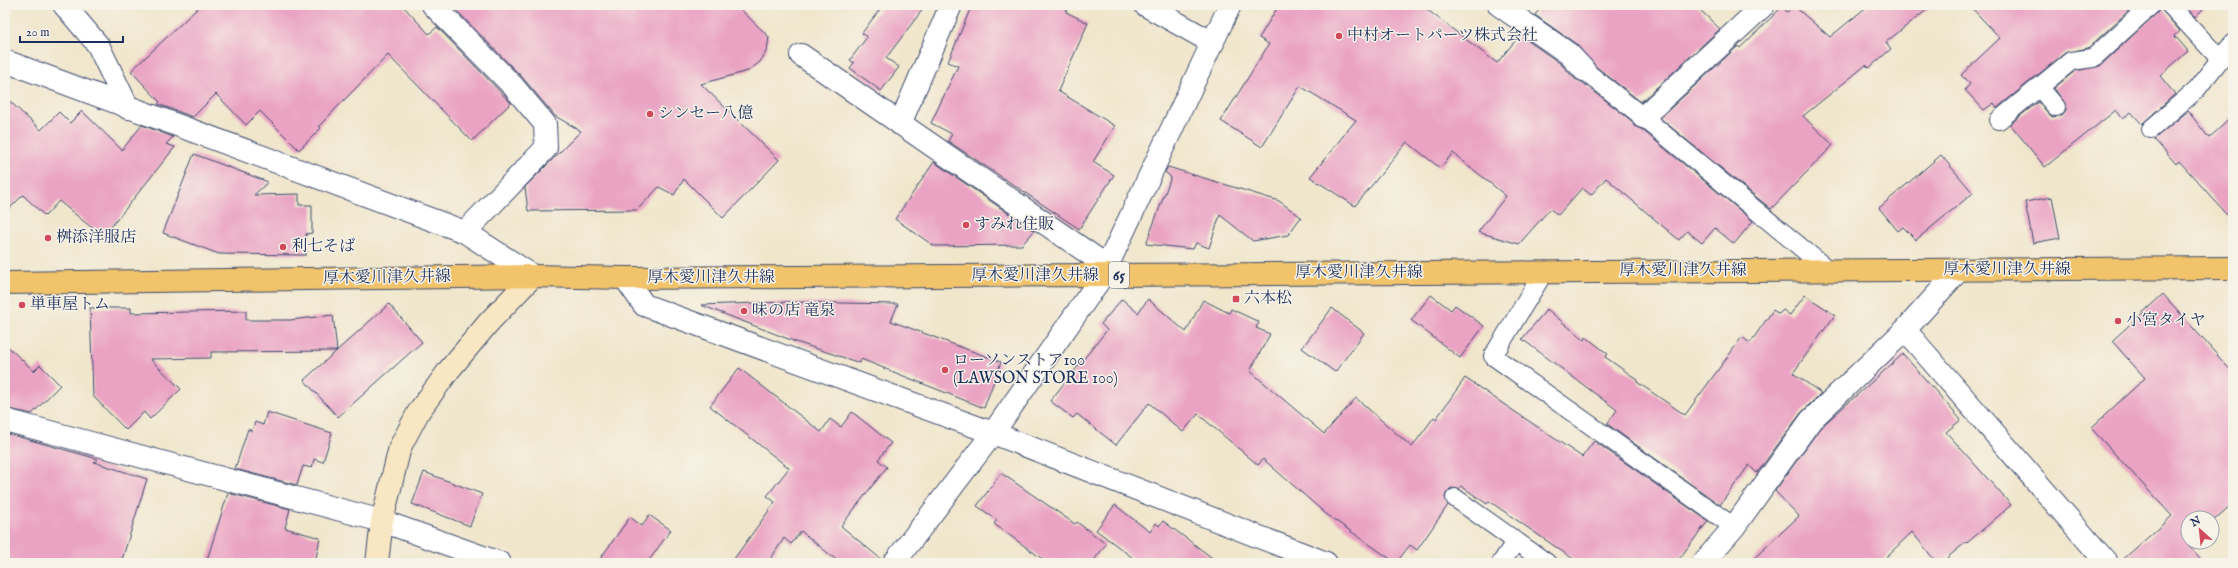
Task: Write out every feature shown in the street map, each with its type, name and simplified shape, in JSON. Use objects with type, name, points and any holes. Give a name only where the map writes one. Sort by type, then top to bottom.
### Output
[{"type":"main road","name":"厚木愛川津久井線","points":[[5,283],[533,276],[625,278],[1105,271],[1544,272],[2233,268]]},
{"type":"street","points":[[433,5],[513,86],[545,124],[546,148],[465,232]]},
{"type":"street","points":[[900,124],[951,5]]},
{"type":"street","points":[[1145,5],[1213,43]]},
{"type":"street","points":[[894,563],[993,433],[1105,271],[1230,5]]},
{"type":"street","points":[[1499,5],[1569,54],[1584,70]]},
{"type":"street","points":[[1643,116],[1764,5]]},
{"type":"street","points":[[69,7],[98,45],[128,108]]},
{"type":"street","points":[[801,55],[1105,271]]},
{"type":"street","points":[[5,61],[465,232],[533,276],[489,322],[449,370],[419,411],[400,447],[382,521],[377,563]]},
{"type":"street","points":[[1703,563],[1734,527],[1812,420],[1905,330],[1959,270]]},
{"type":"street","points":[[625,278],[644,305],[993,433],[1326,563]]},
{"type":"street","points":[[1905,330],[2107,563]]},
{"type":"street","points":[[5,420],[382,521],[500,563]]},
{"type":"lane","points":[[1999,120],[2040,88],[2071,61],[2093,58],[2151,5]]},
{"type":"lane","points":[[2170,5],[2220,58]]},
{"type":"lane","points":[[2151,129],[2196,90],[2233,43]]},
{"type":"lane","points":[[1584,70],[1643,116],[1827,270]]},
{"type":"lane","points":[[2040,88],[2056,107]]},
{"type":"lane","points":[[1544,272],[1493,356],[1734,527]]},
{"type":"lane","points":[[1455,498],[1547,563]]},
{"type":"lane","points":[[1501,563],[1516,541]]},
{"type":"building","points":[[201,5],[402,5],[429,34],[437,27],[511,103],[472,141],[388,55],[319,126],[321,128],[299,150],[260,111],[246,125],[216,94],[193,117],[158,104],[160,102],[131,71]]},
{"type":"building","points":[[459,5],[736,5],[769,37],[767,50],[760,62],[748,71],[701,84],[779,160],[723,218],[684,179],[674,195],[659,187],[637,210],[528,211],[525,187],[581,131],[555,116],[522,77],[455,9]]},
{"type":"building","points":[[883,5],[926,5],[886,58],[899,67],[881,91],[850,68],[854,63],[850,60],[867,37],[862,33]]},
{"type":"building","points":[[972,5],[1069,5],[1066,12],[1088,23],[1058,91],[1115,126],[1093,162],[1114,175],[1079,229],[948,141],[952,134],[931,123],[958,66],[948,62]]},
{"type":"building","points":[[1279,5],[1421,5],[1497,63],[1520,35],[1561,64],[1575,79],[1582,82],[1632,121],[1634,126],[1641,129],[1753,221],[1734,244],[1715,228],[1702,243],[1687,231],[1679,240],[1606,178],[1591,195],[1582,188],[1558,215],[1550,209],[1519,244],[1478,232],[1506,196],[1453,153],[1440,168],[1407,142],[1355,206],[1310,177],[1356,120],[1300,86],[1262,147],[1221,121],[1269,44],[1259,38]]},
{"type":"building","points":[[1543,5],[1695,5],[1720,29],[1641,102],[1595,66],[1576,44],[1535,15]]},
{"type":"building","points":[[1869,5],[1933,5],[1886,42],[1891,49],[1869,68],[1866,65],[1803,116],[1833,145],[1771,209],[1660,118],[1738,46],[1740,48],[1782,7],[1787,12],[1794,6],[1830,37]]},
{"type":"building","points":[[1969,5],[2135,5],[2088,48],[2065,53],[1997,108],[1994,103],[1984,110],[1965,90],[1970,84],[1961,75],[2000,38]]},
{"type":"building","points":[[2184,5],[2207,5],[2195,17]]},
{"type":"building","points":[[2161,9],[2180,31],[2175,36],[2188,51],[2160,76],[2175,94],[2142,124],[2131,112],[2123,119],[2116,110],[2045,167],[2010,124],[2038,102],[2052,117],[2062,115],[2066,110],[2066,105],[2054,88],[2075,71],[2100,66]]},
{"type":"building","points":[[5,97],[41,130],[59,112],[70,123],[82,111],[122,150],[142,125],[173,137],[166,144],[175,147],[103,237],[59,201],[45,216],[23,195],[5,213]]},
{"type":"building","points":[[2188,111],[2209,138],[2233,116],[2233,221],[2179,161],[2176,164],[2154,139]]},
{"type":"building","points":[[194,154],[268,182],[254,195],[299,194],[299,205],[312,205],[312,233],[306,234],[306,255],[219,254],[163,233]]},
{"type":"building","points":[[1941,155],[1973,193],[1916,240],[1903,227],[1898,231],[1879,208]]},
{"type":"building","points":[[934,162],[1034,231],[1022,245],[934,246],[895,219]]},
{"type":"building","points":[[1168,167],[1279,201],[1301,217],[1288,235],[1253,241],[1220,215],[1209,248],[1196,243],[1193,249],[1146,244],[1171,177],[1165,172]]},
{"type":"building","points":[[2052,197],[2060,238],[2033,243],[2025,202]]},
{"type":"building","points":[[2163,294],[2233,373],[2233,503],[2220,515],[2220,510],[2180,510],[2180,550],[2193,550],[2204,563],[2119,563],[2172,516],[2091,428],[2145,378],[2112,341]]},
{"type":"building","points":[[1431,295],[1451,310],[1455,305],[1484,326],[1460,358],[1411,320]]},
{"type":"building","points":[[1805,295],[1835,315],[1793,373],[1821,393],[1801,413],[1757,473],[1749,465],[1720,505],[1607,424],[1617,410],[1522,339],[1547,309],[1584,340],[1586,337],[1608,354],[1605,357],[1638,380],[1637,382],[1685,415],[1742,337],[1750,343],[1773,310],[1779,314],[1783,310],[1790,315]]},
{"type":"building","points":[[1122,299],[1138,313],[1148,299],[1186,332],[1203,300],[1229,313],[1231,309],[1259,322],[1256,328],[1270,334],[1250,371],[1324,434],[1356,398],[1412,447],[1434,417],[1436,419],[1465,378],[1582,457],[1594,441],[1708,521],[1676,563],[1579,563],[1489,501],[1487,504],[1461,486],[1459,489],[1451,488],[1447,492],[1445,497],[1448,505],[1417,550],[1410,545],[1396,563],[1326,514],[1263,459],[1258,465],[1198,414],[1183,432],[1149,403],[1116,445],[1077,414],[1073,418],[1050,401],[1107,330],[1101,324]]},
{"type":"building","points":[[786,302],[898,304],[891,321],[1001,362],[984,408],[861,359],[860,363],[796,342],[701,305]]},
{"type":"building","points":[[389,304],[422,342],[338,417],[304,380]]},
{"type":"building","points":[[90,308],[131,308],[131,313],[246,311],[246,320],[290,320],[333,315],[337,351],[211,352],[211,358],[150,359],[181,389],[150,419],[144,412],[126,430],[93,396]]},
{"type":"building","points":[[1332,308],[1364,333],[1335,372],[1302,348]]},
{"type":"building","points":[[5,344],[34,371],[40,365],[60,385],[32,414],[5,408]]},
{"type":"building","points":[[1903,354],[1961,420],[1946,432],[2011,505],[1941,563],[1937,563],[1912,532],[1880,563],[1749,563],[1799,516],[1775,491],[1820,428]]},
{"type":"building","points":[[739,368],[821,432],[830,419],[841,427],[852,412],[891,443],[878,460],[887,467],[841,526],[882,560],[882,563],[840,563],[801,531],[791,544],[784,538],[768,563],[731,563],[775,502],[767,496],[789,468],[710,406]]},
{"type":"building","points":[[267,412],[332,433],[323,462],[314,459],[312,468],[303,466],[297,485],[235,469],[248,429],[252,431],[255,422],[263,425]]},
{"type":"building","points":[[5,433],[98,459],[94,462],[147,479],[121,563],[5,563]]},
{"type":"building","points":[[424,472],[482,494],[470,526],[412,504]]},
{"type":"building","points":[[1001,473],[1075,524],[1077,522],[1106,544],[1092,563],[1048,563],[994,524],[997,520],[977,506]]},
{"type":"building","points":[[228,493],[290,509],[285,528],[320,538],[315,563],[206,563]]},
{"type":"building","points":[[1115,505],[1150,532],[1156,523],[1159,526],[1163,521],[1219,563],[1130,563],[1133,558],[1096,530]]},
{"type":"building","points":[[649,515],[671,530],[647,563],[597,563],[630,517],[642,526]]},
{"type":"place","name":"中村オートパーツ株式会社","points":[[1339,36]]},
{"type":"place","name":"シンセー八億","points":[[650,114]]},
{"type":"place","name":"すみれ住販","points":[[966,225]]},
{"type":"place","name":"桝添洋服店","points":[[48,238]]},
{"type":"place","name":"利七そば","points":[[283,247]]},
{"type":"place","name":"六本松","points":[[1236,299]]},
{"type":"place","name":"単車屋トム","points":[[22,305]]},
{"type":"place","name":"味の店 竜泉","points":[[744,311]]},
{"type":"place","name":"小宮タイヤ","points":[[2118,321]]},
{"type":"place","name":"ローソンストア100 (LAWSON STORE 100)","points":[[945,370]]}]
